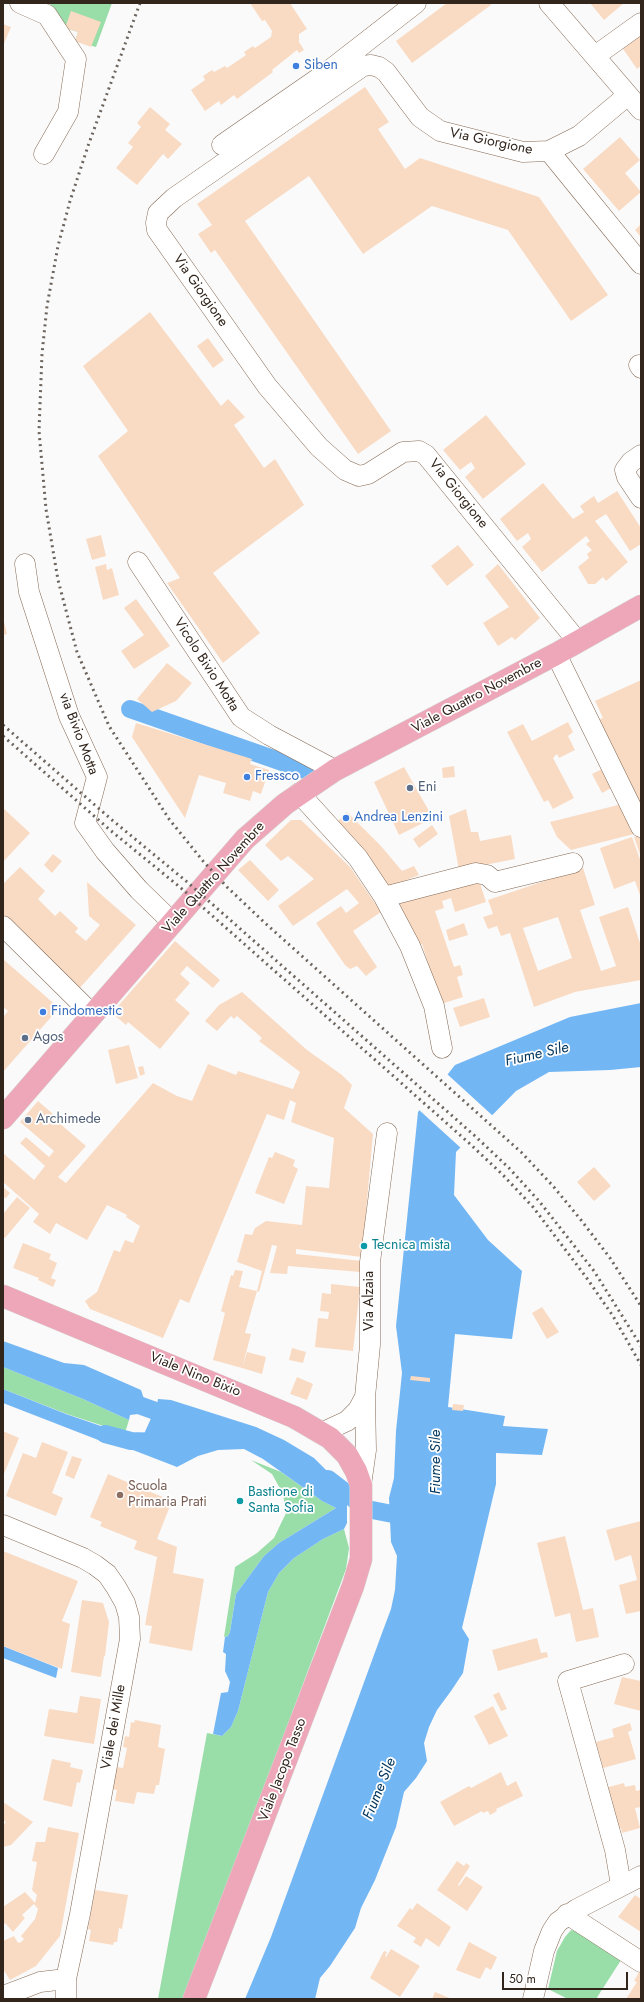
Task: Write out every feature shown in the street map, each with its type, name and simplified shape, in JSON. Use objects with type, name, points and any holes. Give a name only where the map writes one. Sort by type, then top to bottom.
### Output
[{"type":"main road","name":"Viale Quattro Novembre","points":[[3,1118],[245,839],[299,793],[335,770],[556,654],[641,606]]},
{"type":"main road","name":"Viale Nino Bixio","points":[[4,1297],[255,1399],[294,1417],[330,1438],[347,1455],[356,1471],[361,1485]]},
{"type":"main road","name":"Viale Jacopo Tasso","points":[[194,1999],[353,1586],[360,1560],[362,1539],[361,1485]]},
{"type":"street","points":[[20,3],[47,15],[76,59],[68,112],[44,154]]},
{"type":"street","points":[[222,145],[326,73],[416,3]]},
{"type":"street","points":[[549,3],[641,110]]},
{"type":"street","points":[[595,56],[641,23]]},
{"type":"street","name":"Via Giorgione","points":[[578,642],[426,455],[419,451],[403,452],[368,474],[359,476],[345,470],[323,451],[267,386],[157,230],[156,222],[158,213],[174,198],[363,66],[371,65],[379,67],[386,72],[420,117],[440,131],[523,152],[549,151],[579,136],[628,95]]},
{"type":"street","name":"Via Giorgione","points":[[549,151],[641,264]]},
{"type":"street","points":[[641,455],[631,462],[625,470],[641,498]]},
{"type":"street","name":"Vicolo Bivio Motta","points":[[138,562],[241,717],[269,735],[335,770]]},
{"type":"street","name":"via Bivio Motta","points":[[25,564],[29,592],[69,716],[97,777],[85,823],[105,851],[139,890],[173,923]]},
{"type":"street","points":[[556,654],[641,827]]},
{"type":"street","points":[[299,793],[358,858],[384,897],[410,946],[434,1006],[442,1048]]},
{"type":"street","points":[[384,897],[476,873],[487,875],[495,882],[573,863]]},
{"type":"street","points":[[3,926],[93,1015]]},
{"type":"street","name":"Via Alzaia","points":[[361,1485],[366,1450],[365,1397],[370,1344],[370,1262],[387,1133]]},
{"type":"street","name":"Via Alzaia","points":[[321,1433],[347,1421],[358,1410],[365,1397]]},
{"type":"street","name":"Viale dei Mille","points":[[3,1525],[84,1558],[95,1565],[106,1574],[116,1587],[125,1603],[129,1617],[130,1639],[80,1914],[66,1979],[66,1999]]},
{"type":"street","points":[[621,1885],[615,1850],[568,1681],[624,1664]]},
{"type":"street","points":[[532,1999],[547,1940],[552,1931],[567,1914],[641,1876]]},
{"type":"street","points":[[567,1914],[641,1962]]},
{"type":"street","points":[[5,1991],[40,1982],[66,1979]]},
{"type":"green space","points":[[47,3],[112,3],[96,47],[75,41],[78,32],[65,28],[50,4]]},
{"type":"green space","points":[[3,1367],[83,1399],[129,1420],[125,1433],[67,1414],[3,1389]]},
{"type":"green space","points":[[251,1460],[281,1472],[322,1501],[336,1508],[279,1543],[264,1556],[236,1594],[230,1632],[228,1636],[224,1637],[235,1567],[257,1553],[274,1538],[286,1513],[283,1494],[272,1474]]},
{"type":"green space","points":[[344,1529],[349,1548],[346,1569],[185,1999],[158,1999],[207,1733],[222,1736],[231,1727],[238,1711],[268,1592],[279,1573],[294,1558],[323,1539]]},
{"type":"green space","points":[[571,1930],[587,1934],[623,1957],[596,1999],[568,1999],[548,1989],[557,1951]]},
{"type":"water","name":"Fiume Sile","points":[[641,1003],[641,1067],[610,1070],[549,1072],[516,1091],[456,1152],[454,1195],[488,1240],[522,1271],[512,1339],[455,1334],[448,1407],[505,1416],[503,1426],[548,1429],[542,1455],[496,1453],[496,1484],[462,1628],[469,1639],[463,1673],[437,1710],[429,1727],[424,1743],[427,1761],[416,1778],[404,1792],[396,1827],[375,1880],[361,1908],[355,1928],[330,1966],[320,1978],[315,1999],[245,1999],[271,1937],[391,1609],[395,1590],[397,1556],[391,1542],[389,1498],[394,1478],[396,1431],[402,1373],[396,1326],[418,1112],[455,1065],[570,1017]]},
{"type":"water","points":[[3,1341],[64,1363],[84,1365],[141,1390],[144,1399],[138,1414],[130,1415],[129,1420],[83,1399],[3,1367]]},
{"type":"water","points":[[3,1389],[66,1414],[130,1436],[125,1444],[114,1440],[106,1443],[3,1403]]},
{"type":"water","points":[[158,1399],[171,1400],[256,1427],[284,1440],[314,1458],[343,1487],[347,1488],[347,1523],[344,1529],[323,1539],[294,1558],[279,1573],[268,1592],[238,1711],[231,1727],[222,1736],[213,1734],[221,1693],[228,1692],[230,1682],[225,1671],[226,1654],[223,1652],[225,1637],[228,1636],[230,1632],[236,1594],[264,1556],[279,1543],[336,1508],[322,1501],[263,1459],[244,1449],[218,1450],[198,1456],[177,1467],[133,1450],[144,1434],[157,1405]]},
{"type":"water","points":[[3,1646],[58,1668],[56,1678],[3,1658]]},
{"type":"pier","points":[[446,1073],[493,1116],[462,1149],[418,1109]]},
{"type":"building","points":[[250,3],[290,3],[307,29],[299,34],[299,42],[304,50],[299,53],[297,50],[272,70],[273,72],[237,99],[234,95],[221,105],[219,101],[205,111],[191,90],[205,80],[203,76],[212,70],[214,72],[225,66],[227,68],[246,55],[244,52],[253,46],[255,48],[271,37],[272,31],[265,20],[262,21]]},
{"type":"building","points":[[447,3],[490,3],[491,5],[412,63],[396,41]]},
{"type":"building","points":[[590,3],[624,3],[604,20]]},
{"type":"building","points":[[71,11],[101,22],[91,47],[75,41],[78,32],[65,28]]},
{"type":"building","points":[[3,24],[11,27],[3,46]]},
{"type":"building","points":[[641,33],[641,66],[637,69],[621,46]]},
{"type":"building","points":[[365,87],[389,122],[378,129],[405,169],[420,158],[539,197],[608,295],[571,321],[508,230],[432,206],[363,254],[309,176],[245,221],[391,431],[358,454],[215,250],[211,253],[198,234],[212,225],[197,204]]},
{"type":"building","points":[[150,107],[170,124],[165,130],[182,144],[168,159],[163,154],[137,185],[116,168],[133,147],[128,143],[141,127],[137,123]]},
{"type":"building","points":[[620,137],[640,160],[625,173],[641,192],[619,211],[583,169]]},
{"type":"building","points":[[641,224],[641,237],[635,230]]},
{"type":"building","points":[[150,312],[221,406],[228,399],[245,417],[234,425],[264,468],[275,459],[304,505],[213,573],[260,633],[223,663],[167,583],[180,578],[98,456],[128,431],[83,366]]},
{"type":"building","points":[[208,338],[224,360],[213,368],[197,346]]},
{"type":"building","points":[[486,415],[526,464],[483,499],[465,477],[475,468],[471,462],[460,470],[443,450]]},
{"type":"building","points":[[543,483],[573,519],[584,512],[580,506],[594,496],[598,503],[617,491],[641,528],[641,544],[630,551],[606,514],[595,521],[628,562],[606,581],[603,577],[595,584],[588,584],[578,567],[589,558],[587,554],[592,550],[586,544],[590,541],[586,536],[542,572],[522,547],[531,539],[528,533],[517,541],[500,519]]},
{"type":"building","points":[[101,535],[106,556],[92,560],[86,539]]},
{"type":"building","points":[[458,545],[474,565],[447,586],[431,566]]},
{"type":"building","points":[[106,564],[107,570],[112,568],[119,595],[103,600],[95,567]]},
{"type":"building","points":[[498,564],[540,618],[515,640],[512,637],[498,646],[483,623],[509,607],[485,576]]},
{"type":"building","points":[[136,599],[170,646],[134,669],[121,651],[144,635],[124,608]]},
{"type":"building","points":[[3,617],[7,634],[3,635]]},
{"type":"building","points":[[167,663],[192,683],[176,701],[152,712],[137,699]]},
{"type":"building","points":[[641,680],[641,807],[597,720],[603,718],[595,701]]},
{"type":"building","points":[[568,722],[573,732],[568,736],[575,750],[559,758],[557,754],[553,758],[574,798],[553,809],[548,800],[544,802],[507,732],[523,724],[532,741]]},
{"type":"building","points":[[136,723],[252,759],[250,764],[269,770],[261,794],[253,791],[250,801],[223,793],[226,783],[199,775],[185,818],[132,737]]},
{"type":"building","points":[[454,766],[455,777],[443,778],[442,768]]},
{"type":"building","points":[[404,767],[433,818],[399,835],[374,782]]},
{"type":"building","points":[[604,768],[613,787],[602,793],[592,774]]},
{"type":"building","points":[[626,803],[638,833],[571,850],[557,837],[550,822]]},
{"type":"building","points":[[3,808],[30,833],[3,862]]},
{"type":"building","points":[[466,809],[471,832],[478,832],[480,841],[511,835],[515,859],[459,870],[449,816]]},
{"type":"building","points":[[347,812],[381,846],[402,871],[414,866],[419,875],[387,888],[334,825]]},
{"type":"building","points":[[291,820],[301,820],[350,867],[381,912],[353,931],[377,967],[366,976],[357,966],[350,969],[345,965],[316,923],[341,906],[346,913],[359,903],[347,889],[293,926],[278,906],[314,879],[288,856],[281,861],[265,845]]},
{"type":"building","points":[[432,825],[438,834],[419,848],[413,839]]},
{"type":"building","points":[[639,835],[641,841],[641,857],[634,837]]},
{"type":"building","points":[[632,837],[641,862],[641,898],[635,881],[614,889],[600,848]]},
{"type":"building","points":[[53,854],[62,861],[52,873],[44,865]]},
{"type":"building","points":[[250,860],[279,890],[268,901],[238,870]]},
{"type":"building","points":[[20,867],[45,891],[38,899],[55,916],[60,911],[78,928],[75,932],[86,941],[100,925],[89,916],[87,882],[136,925],[78,990],[3,919],[3,884]]},
{"type":"building","points":[[583,868],[595,905],[580,910],[601,971],[616,966],[599,917],[628,907],[641,946],[641,980],[575,992],[534,1007],[510,933],[501,936],[497,926],[488,929],[483,917],[493,914],[488,900]],"holes":[[[558,917],[572,958],[538,971],[523,928]]]},
{"type":"building","points":[[478,877],[486,902],[455,912],[451,898],[442,901],[444,908],[435,911],[454,967],[460,965],[463,975],[457,977],[463,997],[441,1004],[422,944],[415,946],[393,903]]},
{"type":"building","points":[[464,923],[468,935],[449,941],[446,930]]},
{"type":"building","points":[[175,941],[220,980],[213,988],[187,966],[180,974],[190,983],[175,1000],[190,1013],[160,1049],[128,1022],[126,1025],[112,1013]]},
{"type":"building","points":[[3,959],[59,1008],[3,1072],[3,1017],[8,1011],[3,1007]]},
{"type":"building","points":[[242,992],[307,1050],[342,1075],[352,1085],[344,1108],[373,1134],[362,1257],[296,1249],[296,1254],[362,1261],[360,1272],[288,1266],[287,1274],[270,1273],[277,1246],[272,1245],[259,1292],[257,1291],[262,1271],[237,1262],[245,1234],[252,1235],[255,1228],[266,1221],[302,1225],[306,1186],[329,1188],[334,1138],[291,1122],[296,1103],[290,1100],[284,1120],[267,1114],[189,1303],[180,1299],[163,1338],[90,1309],[85,1301],[97,1292],[114,1250],[120,1252],[125,1240],[133,1243],[140,1226],[126,1217],[127,1215],[107,1205],[87,1240],[56,1223],[50,1234],[33,1222],[39,1214],[3,1182],[3,1153],[34,1180],[45,1166],[20,1143],[26,1137],[49,1157],[54,1151],[20,1122],[38,1101],[53,1114],[51,1116],[86,1146],[58,1177],[66,1183],[153,1083],[177,1096],[192,1101],[208,1064],[236,1075],[238,1071],[293,1089],[300,1072],[259,1041],[262,1038],[237,1016],[234,1019],[231,1016],[217,1031],[205,1021],[219,1005]]},
{"type":"building","points":[[484,998],[490,1017],[460,1027],[453,1008]]},
{"type":"building","points":[[129,1045],[138,1078],[116,1084],[108,1050]]},
{"type":"building","points":[[143,1066],[145,1074],[140,1076],[138,1067]]},
{"type":"building","points":[[275,1152],[295,1160],[293,1166],[298,1169],[284,1204],[255,1193],[269,1157],[272,1158]]},
{"type":"building","points":[[594,1167],[611,1186],[594,1201],[577,1182]]},
{"type":"building","points":[[3,1187],[10,1193],[6,1198],[3,1197]]},
{"type":"building","points":[[17,1197],[30,1208],[5,1238],[3,1236],[3,1214]]},
{"type":"building","points":[[23,1243],[51,1254],[49,1259],[57,1263],[51,1278],[56,1280],[53,1287],[38,1280],[39,1278],[13,1268]]},
{"type":"building","points":[[235,1270],[243,1271],[239,1287],[257,1291],[245,1333],[251,1334],[242,1368],[213,1360],[225,1313],[221,1311],[231,1275],[233,1276]]},
{"type":"building","points":[[331,1284],[360,1287],[353,1351],[315,1347],[318,1318],[328,1319],[329,1312],[320,1311],[322,1293],[331,1294]]},
{"type":"building","points":[[542,1307],[559,1332],[547,1339],[532,1313]]},
{"type":"building","points":[[292,1348],[306,1352],[303,1363],[289,1360]]},
{"type":"building","points":[[247,1352],[266,1357],[262,1374],[242,1368]]},
{"type":"building","points":[[411,1376],[430,1378],[430,1382],[410,1380]]},
{"type":"building","points":[[297,1377],[313,1384],[307,1400],[290,1394]]},
{"type":"building","points":[[453,1404],[464,1405],[463,1411],[452,1410]]},
{"type":"building","points":[[3,1431],[19,1438],[3,1476]]},
{"type":"building","points":[[42,1442],[68,1452],[52,1493],[63,1498],[56,1516],[6,1496],[23,1453],[36,1458]]},
{"type":"building","points":[[72,1456],[82,1459],[74,1479],[65,1475]]},
{"type":"building","points":[[108,1474],[172,1501],[157,1539],[177,1547],[173,1573],[204,1579],[192,1651],[149,1643],[152,1626],[145,1625],[157,1557],[134,1549],[137,1541],[100,1526],[102,1522],[90,1517]]},
{"type":"building","points":[[641,1521],[641,1611],[626,1614],[619,1585],[637,1580],[631,1555],[615,1561],[606,1530]]},
{"type":"building","points":[[565,1536],[583,1610],[593,1608],[599,1637],[576,1642],[570,1613],[555,1617],[537,1543]]},
{"type":"building","points":[[3,1551],[78,1581],[62,1621],[70,1624],[62,1669],[3,1646]]},
{"type":"building","points":[[82,1600],[103,1603],[109,1622],[101,1677],[71,1672]]},
{"type":"building","points":[[537,1638],[541,1653],[547,1652],[548,1657],[498,1671],[492,1650]]},
{"type":"building","points":[[622,1677],[641,1681],[641,1711],[614,1704]]},
{"type":"building","points":[[499,1692],[507,1709],[501,1711],[493,1695]]},
{"type":"building","points":[[80,1696],[101,1699],[94,1744],[44,1736],[49,1709],[77,1713]]},
{"type":"building","points":[[493,1706],[508,1736],[489,1745],[474,1716]]},
{"type":"building","points":[[135,1720],[161,1725],[158,1747],[165,1749],[159,1785],[156,1785],[154,1794],[137,1792],[134,1804],[115,1801],[117,1790],[112,1789],[116,1767],[123,1768],[127,1748],[123,1747],[125,1736],[129,1737],[131,1722],[134,1723]]},
{"type":"building","points":[[630,1723],[632,1730],[628,1732],[636,1759],[603,1768],[596,1742],[614,1737],[612,1729]]},
{"type":"building","points":[[52,1759],[71,1763],[70,1767],[83,1770],[80,1783],[77,1782],[72,1807],[43,1800]]},
{"type":"building","points":[[501,1772],[507,1786],[516,1781],[523,1796],[496,1809],[497,1811],[490,1815],[488,1811],[483,1813],[482,1811],[454,1826],[440,1802],[469,1786],[471,1788]]},
{"type":"building","points":[[624,1783],[625,1787],[635,1785],[636,1791],[640,1790],[641,1807],[635,1808],[640,1828],[622,1833],[621,1828],[616,1829],[605,1788]]},
{"type":"building","points":[[3,1802],[33,1822],[11,1845],[3,1847],[3,1826],[6,1822],[3,1820]]},
{"type":"building","points":[[48,1827],[79,1833],[60,1936],[36,1966],[10,1980],[3,1969],[3,1941],[14,1936],[18,1943],[21,1942],[24,1939],[21,1936],[35,1919],[38,1909],[34,1904],[22,1915],[25,1918],[13,1932],[5,1923],[3,1926],[3,1907],[25,1892],[35,1903],[37,1895],[32,1890],[37,1862],[32,1861],[36,1842],[45,1842]]},
{"type":"building","points":[[457,1861],[464,1866],[466,1863],[470,1866],[458,1885],[459,1886],[466,1876],[483,1887],[467,1911],[437,1890]]},
{"type":"building","points":[[95,1890],[128,1895],[122,1929],[119,1928],[117,1942],[114,1942],[113,1945],[89,1941],[91,1930],[88,1929]]},
{"type":"building","points":[[635,1895],[641,1899],[641,1932],[618,1917]]},
{"type":"building","points":[[417,1903],[451,1927],[439,1947],[426,1938],[421,1947],[413,1942],[416,1938],[397,1926],[410,1908],[412,1910]]},
{"type":"building","points":[[469,1942],[497,1957],[491,1970],[486,1967],[480,1979],[456,1970]]},
{"type":"building","points":[[391,1949],[420,1966],[400,1997],[370,1978],[384,1951],[387,1952],[386,1957]]},
{"type":"building","points":[[639,1972],[641,1973],[641,1999],[626,1999],[637,1982],[634,1981]]},
{"type":"building","points":[[435,1992],[452,1999],[432,1999]]},
{"type":"waterway","points":[[130,709],[305,770]]},
{"type":"waterway","points":[[119,1398],[178,1419]]},
{"type":"waterway","points":[[105,1434],[131,1441],[162,1442]]},
{"type":"waterway","points":[[328,1479],[367,1509],[413,1518]]},
{"type":"railway","points":[[140,3],[88,146],[70,201],[58,246],[47,306],[42,354],[39,431],[46,509],[58,580],[77,652],[109,726],[169,819],[203,861],[227,887],[265,923],[522,1153],[553,1186],[581,1220],[610,1258],[641,1306]]},
{"type":"railway","points":[[3,725],[112,820],[186,881],[475,1136],[509,1168],[539,1201],[594,1271],[641,1346]]},
{"type":"railway","points":[[3,736],[110,830],[181,888],[469,1143],[503,1175],[533,1207],[586,1277],[613,1316],[641,1365]]},
{"type":"place","name":"Siben","points":[[296,66]]},
{"type":"place","name":"Fressco","points":[[247,777]]},
{"type":"place","name":"Eni","points":[[410,788]]},
{"type":"place","name":"Andrea Lenzini","points":[[346,818]]},
{"type":"place","name":"Findomestic","points":[[43,1012]]},
{"type":"place","name":"Agos","points":[[25,1038]]},
{"type":"place","name":"Archimede","points":[[28,1120]]},
{"type":"place","name":"Tecnica mista","points":[[364,1246]]},
{"type":"place","name":"Scuola Primaria Prati","points":[[120,1495]]},
{"type":"place","name":"Bastione di Santa Sofia","points":[[240,1501]]}]
